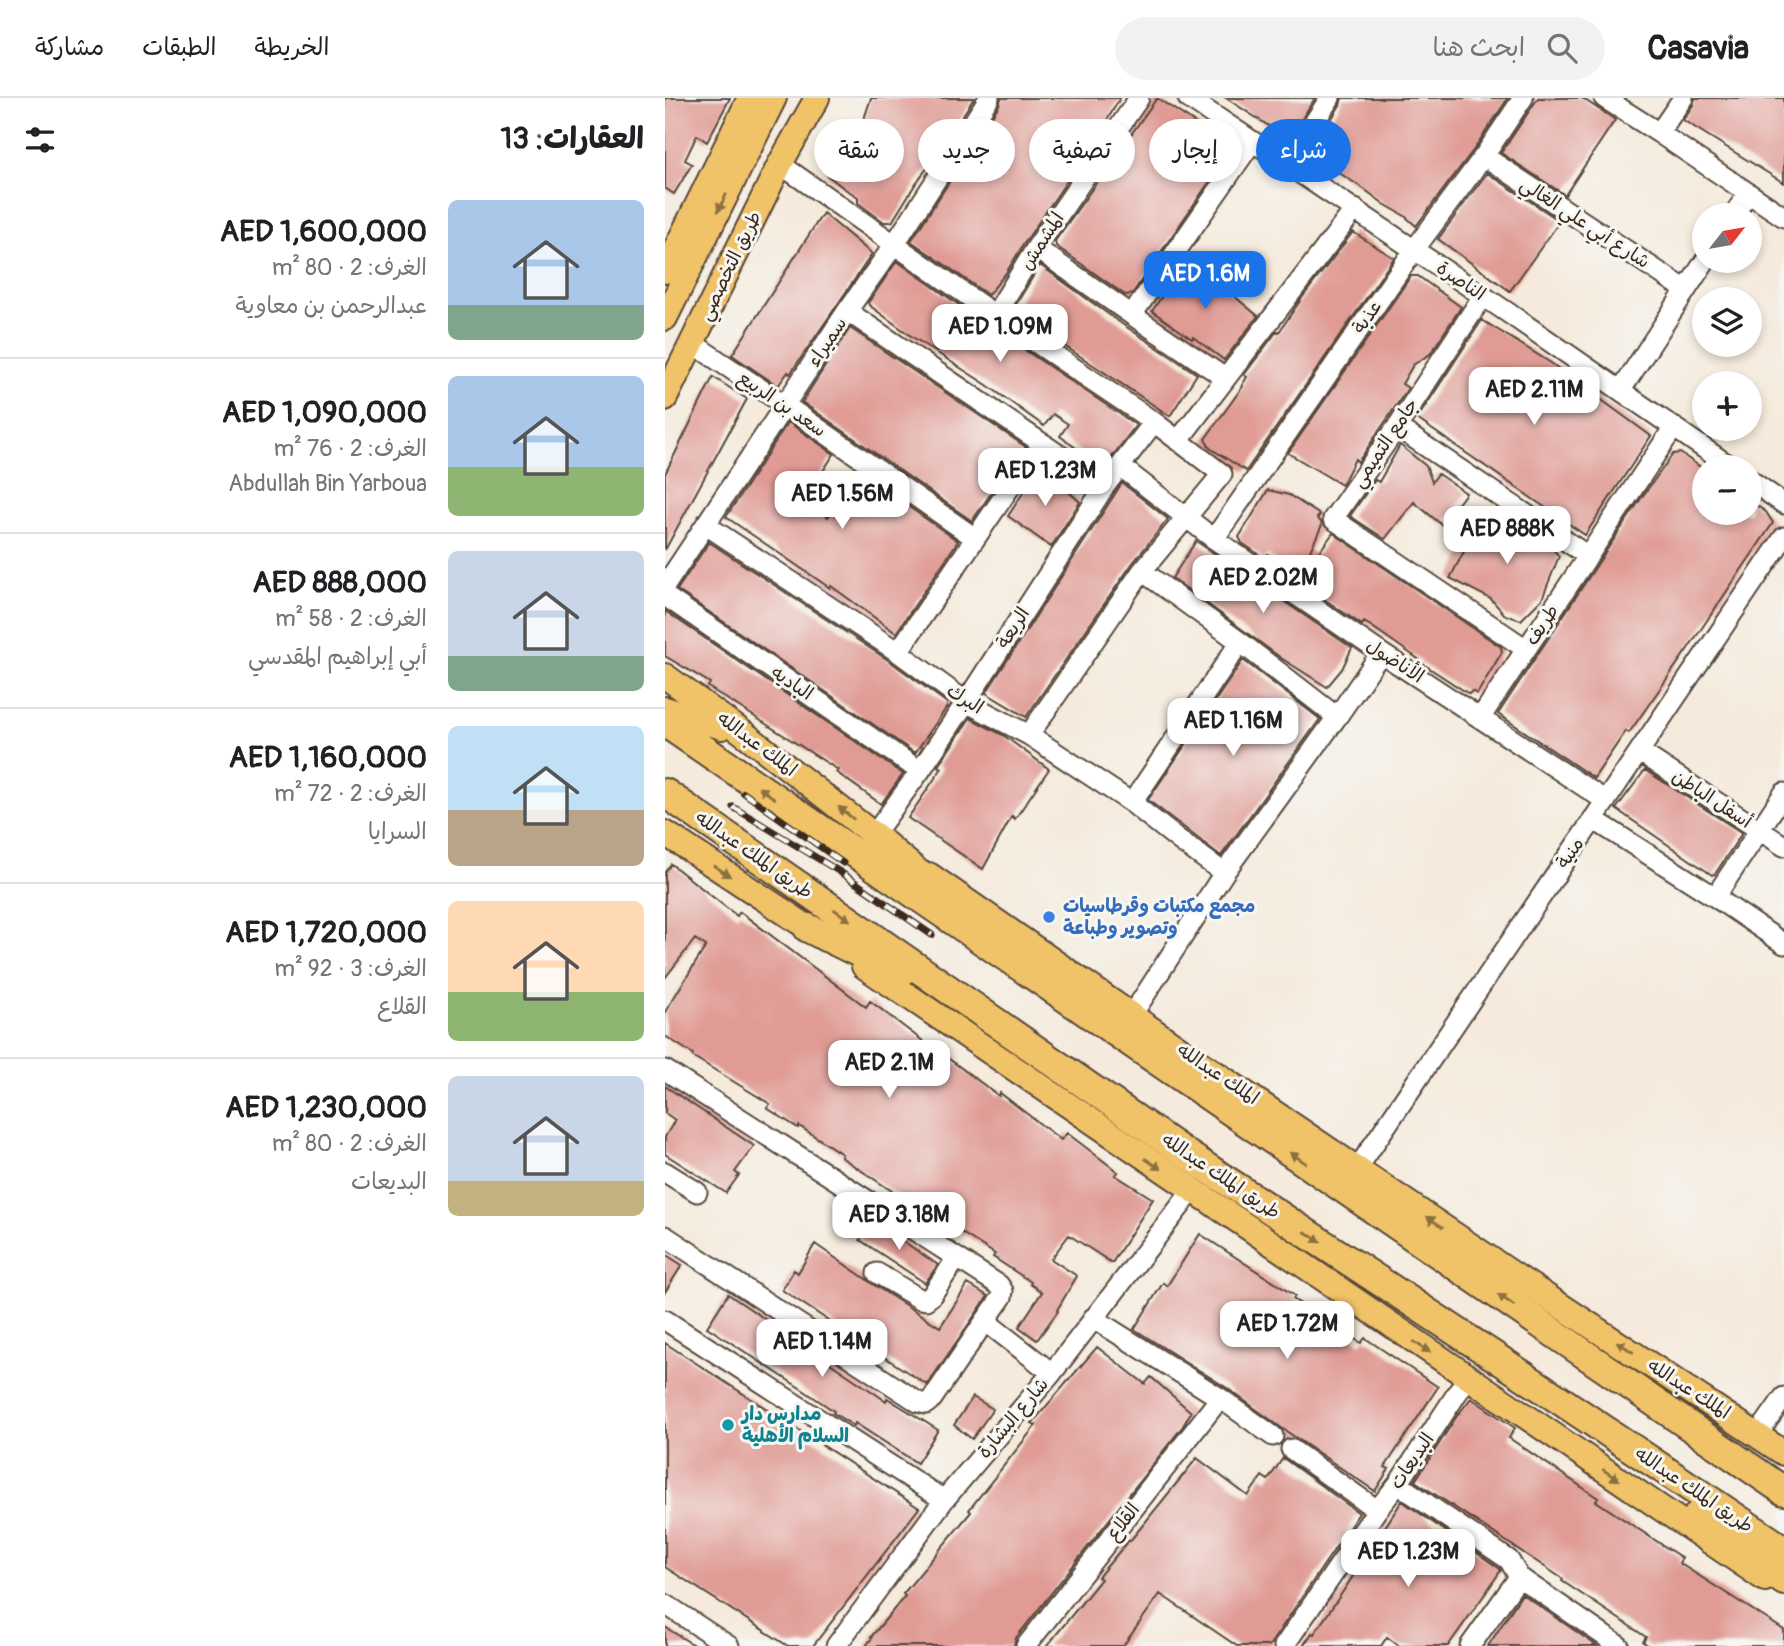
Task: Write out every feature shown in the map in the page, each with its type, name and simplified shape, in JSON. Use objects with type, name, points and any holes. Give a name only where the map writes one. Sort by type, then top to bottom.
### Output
[{"type":"highway","points":[[669,719],[1224,1108],[1784,1491]]},
{"type":"highway","name":"طريق الملك عبدالله","points":[[665,793],[1186,1154],[1784,1550]]},
{"type":"highway","points":[[873,836],[983,930],[1168,1059],[1224,1108]]},
{"type":"highway","points":[[808,928],[896,970],[1132,1129],[1186,1154]]},
{"type":"highway","points":[[1538,1321],[1670,1396],[1784,1471]]},
{"type":"highway","points":[[1509,1366],[1590,1436],[1743,1547],[1784,1581]]},
{"type":"main road","points":[[665,271],[750,98]]},
{"type":"main road","points":[[665,318],[774,98]]},
{"type":"main road","points":[[665,362],[763,165],[800,98]]},
{"type":"main road","name":"طريق التخصصي","points":[[665,398],[780,164],[817,98]]},
{"type":"main road","name":"الملك عبدالله","points":[[665,676],[746,735],[873,836],[1357,1169],[1784,1452]]},
{"type":"main road","points":[[669,719],[746,735]]},
{"type":"main road","points":[[665,833],[1784,1592]]},
{"type":"street","name":"سميراء","points":[[665,586],[847,311],[894,245],[989,98]]},
{"type":"street","name":"المشمش","points":[[995,315],[1036,248],[1139,98]]},
{"type":"street","name":"الناصرة","points":[[1188,98],[1256,145]]},
{"type":"street","points":[[1316,119],[1330,98]]},
{"type":"street","name":"عذبة","points":[[1214,539],[1414,250],[1524,98]]},
{"type":"street","points":[[1604,98],[1784,218]]},
{"type":"street","points":[[1659,133],[1683,98]]},
{"type":"street","points":[[1132,315],[1252,142]]},
{"type":"street","name":"شارع أبي علي الغالي","points":[[1484,156],[1686,290]]},
{"type":"street","points":[[780,164],[995,315],[1154,422],[1222,474],[1142,571],[1029,735]]},
{"type":"street","name":"الناصرة","points":[[1314,182],[1714,455]]},
{"type":"street","points":[[1742,203],[1748,193]]},
{"type":"street","points":[[1178,441],[1355,209]]},
{"type":"street","points":[[1036,248],[1225,378]]},
{"type":"street","points":[[1621,390],[1697,273]]},
{"type":"street","name":"جامع التميمي","points":[[1483,296],[1333,519],[1525,649]]},
{"type":"street","points":[[847,311],[1105,486]]},
{"type":"street","name":"سعد بن الربيع","points":[[692,343],[975,538]]},
{"type":"street","name":"الريعة","points":[[873,836],[966,702],[1105,486],[1154,422]]},
{"type":"street","points":[[1397,427],[1588,556]]},
{"type":"street","name":"طريف","points":[[1481,717],[1674,427]]},
{"type":"street","points":[[898,652],[1017,477],[1044,444]]},
{"type":"street","name":"الأناضول","points":[[1120,466],[1214,539],[1606,801]]},
{"type":"street","points":[[1762,488],[1784,504]]},
{"type":"street","name":"البرك","points":[[706,525],[898,652],[966,702],[1029,735],[1132,803],[1224,873]]},
{"type":"street","name":"منية","points":[[1357,1169],[1784,537]]},
{"type":"street","points":[[1142,571],[1337,717]]},
{"type":"street","name":"الباديه","points":[[665,596],[920,771]]},
{"type":"street","points":[[1132,803],[1240,642]]},
{"type":"street","points":[[1132,1015],[1224,873],[1381,653]]},
{"type":"street","name":"أسفل الباطن","points":[[1640,752],[1784,846]]},
{"type":"street","points":[[1715,897],[1784,793]]},
{"type":"street","points":[[1593,819],[1784,944]]},
{"type":"street","points":[[665,1070],[999,1285],[1003,1291],[1002,1297],[926,1404],[918,1402],[665,1236]]},
{"type":"street","points":[[665,1172],[697,1192]]},
{"type":"street","name":"شارع البشارة","points":[[836,1646],[944,1500],[1052,1373],[1192,1191]]},
{"type":"street","points":[[877,1273],[926,1300],[957,1258]]},
{"type":"street","points":[[1093,1318],[1220,1398],[1272,1436]]},
{"type":"street","points":[[665,1320],[944,1500]]},
{"type":"street","points":[[985,1321],[1052,1373]]},
{"type":"street","name":"البديعات","points":[[1284,1646],[1377,1510],[1398,1484],[1467,1378]]},
{"type":"street","points":[[1758,1434],[1784,1397]]},
{"type":"street","name":"القلاع","points":[[1025,1646],[1220,1398]]},
{"type":"street","points":[[1291,1449],[1377,1510]]},
{"type":"street","points":[[1398,1484],[1509,1560],[1519,1577],[1619,1646]]},
{"type":"street","points":[[1470,1646],[1519,1577]]},
{"type":"street","points":[[665,1604],[729,1646]]},
{"type":"building","points":[[665,98],[730,98],[707,142],[697,135],[685,160],[692,164],[674,194],[665,188]]},
{"type":"building","points":[[871,98],[974,98],[960,119],[918,119],[918,180],[892,222],[884,222],[858,203],[858,197],[836,182],[904,182],[904,119],[864,119]]},
{"type":"building","points":[[1001,98],[1120,98],[1108,119],[1029,119],[1029,182],[1066,182],[1006,273],[988,295],[911,241],[949,182],[1015,182],[1015,119],[990,119]]},
{"type":"building","points":[[1157,98],[1189,119],[1149,119],[1149,182],[1209,182],[1132,294],[1125,295],[1056,246],[1055,241],[1097,182],[1135,182],[1135,129]]},
{"type":"building","points":[[1226,98],[1315,98],[1302,119],[1258,119]]},
{"type":"building","points":[[1342,98],[1508,98],[1474,149],[1416,226],[1351,181],[1351,119],[1331,119]]},
{"type":"building","points":[[1538,98],[1582,98],[1615,120],[1565,195],[1501,153]]},
{"type":"building","points":[[1695,98],[1784,98],[1784,183],[1683,120]]},
{"type":"building","points":[[1487,173],[1560,221],[1510,291],[1438,239]]},
{"type":"building","points":[[823,213],[872,254],[790,374],[788,372],[778,386],[732,355]]},
{"type":"building","points":[[1353,232],[1394,258],[1246,471],[1210,448],[1205,439],[1243,386],[1247,377],[1244,375]]},
{"type":"building","points":[[897,261],[983,322],[977,333],[987,339],[994,329],[1136,425],[1105,466],[1089,458],[1060,436],[1068,424],[1053,414],[1044,426],[869,305]]},
{"type":"building","points":[[1185,262],[1222,286],[1258,316],[1224,360],[1152,311]]},
{"type":"building","points":[[1040,265],[1197,374],[1170,416],[1012,311]]},
{"type":"building","points":[[1411,276],[1418,276],[1461,307],[1430,354],[1413,365],[1402,384],[1408,388],[1358,462],[1355,459],[1342,485],[1288,453]]},
{"type":"building","points":[[1482,320],[1551,363],[1651,436],[1585,535],[1417,419]]},
{"type":"building","points":[[850,328],[1026,447],[972,521],[802,402]]},
{"type":"building","points":[[713,377],[747,399],[665,550],[665,474]]},
{"type":"building","points":[[788,422],[834,454],[804,500],[828,517],[857,471],[958,541],[896,633],[831,586],[830,588],[726,517]]},
{"type":"building","points":[[1400,445],[1426,466],[1432,482],[1438,474],[1466,493],[1442,525],[1414,502],[1385,539],[1350,516],[1375,480],[1379,482]]},
{"type":"building","points":[[1680,453],[1692,461],[1692,525],[1762,525],[1762,509],[1773,523],[1629,733],[1626,731],[1594,778],[1498,714],[1673,454]]},
{"type":"building","points":[[1037,472],[1044,473],[1059,483],[1080,502],[1051,547],[1008,516]]},
{"type":"building","points":[[1122,483],[1168,519],[1132,564],[1026,717],[986,693]]},
{"type":"building","points":[[1268,490],[1289,495],[1320,515],[1317,518],[1322,525],[1310,551],[1317,555],[1333,533],[1501,647],[1502,652],[1477,694],[1472,691],[1469,694],[1371,626],[1364,622],[1362,625],[1321,597],[1323,595],[1268,554],[1264,558],[1242,543],[1239,537]]},
{"type":"building","points":[[1490,511],[1533,535],[1529,540],[1549,545],[1559,556],[1542,599],[1521,620],[1505,615],[1491,599],[1450,578],[1469,542]]},
{"type":"building","points":[[1196,541],[1352,648],[1342,669],[1327,687],[1281,658],[1172,578]]},
{"type":"building","points":[[709,542],[891,662],[947,703],[947,707],[915,753],[677,590]]},
{"type":"building","points":[[665,611],[903,774],[881,804],[836,772],[838,770],[708,687],[710,683],[665,656]]},
{"type":"building","points":[[1243,660],[1320,719],[1221,856],[1148,800]]},
{"type":"building","points":[[970,718],[1003,735],[1049,769],[1015,819],[1012,816],[983,869],[908,818],[942,768],[938,766]]},
{"type":"building","points":[[1645,770],[1742,833],[1715,874],[1712,875],[1616,809]]},
{"type":"building","points":[[671,864],[737,916],[740,912],[866,1007],[870,1001],[999,1096],[1000,1093],[1061,1140],[1067,1133],[1118,1172],[1115,1175],[1153,1199],[1112,1263],[1069,1235],[1051,1259],[1077,1276],[1058,1311],[1037,1340],[1019,1327],[1042,1292],[1030,1284],[1031,1282],[993,1257],[995,1254],[919,1209],[841,1157],[842,1154],[767,1108],[770,1104],[692,1056],[693,1054],[665,1036],[665,1012],[706,946],[695,939],[665,978],[665,872]]},
{"type":"building","points":[[665,1086],[754,1146],[735,1172],[739,1175],[726,1193],[665,1154],[665,1137],[675,1120],[665,1113]]},
{"type":"building","points":[[872,1220],[938,1265],[925,1283],[860,1240]]},
{"type":"building","points":[[1200,1234],[1361,1343],[1365,1338],[1438,1387],[1385,1467],[1389,1469],[1375,1491],[1227,1388],[1134,1329],[1163,1283],[1167,1286]]},
{"type":"building","points":[[815,1244],[940,1327],[968,1284],[988,1296],[927,1385],[782,1290],[794,1270],[798,1273]]},
{"type":"building","points":[[665,1254],[682,1265],[665,1292]]},
{"type":"building","points":[[728,1294],[886,1401],[887,1398],[938,1430],[917,1463],[855,1423],[854,1426],[833,1413],[834,1411],[707,1327]]},
{"type":"building","name":"مدارس دار السلام الأهلية","points":[[665,1343],[919,1508],[813,1646],[788,1646],[665,1567]]},
{"type":"building","points":[[1097,1347],[1145,1384],[1151,1377],[1191,1412],[1183,1426],[1016,1638],[1014,1646],[866,1646],[905,1596],[903,1594],[971,1512],[969,1510],[1036,1425],[1032,1423]]},
{"type":"building","points":[[973,1397],[993,1409],[972,1439],[954,1425]]},
{"type":"building","points":[[1471,1398],[1515,1428],[1509,1438],[1598,1498],[1596,1501],[1682,1558],[1679,1563],[1784,1630],[1784,1646],[1649,1646],[1643,1642],[1646,1637],[1415,1481]]},
{"type":"building","points":[[1197,1458],[1248,1496],[1262,1476],[1268,1480],[1283,1458],[1359,1513],[1269,1646],[1237,1646],[1160,1594],[1123,1646],[1047,1646],[1101,1579],[1098,1577]]},
{"type":"building","points":[[1402,1501],[1501,1570],[1487,1591],[1448,1646],[1399,1646],[1387,1637],[1381,1646],[1303,1646],[1342,1593]]},
{"type":"building","points":[[1522,1594],[1597,1646],[1488,1646]]},
{"type":"building","points":[[665,1627],[695,1646],[665,1646]]},
{"type":"railway","points":[[744,793],[843,863]]},
{"type":"railway","points":[[733,807],[840,872],[932,935]]},
{"type":"place","name":"مجمع مكتبات وقرطاسيات وتصوير وطباعة","points":[[1049,917]]},
{"type":"place","name":"مدارس دار السلام الأهلية","points":[[728,1425]]}]
